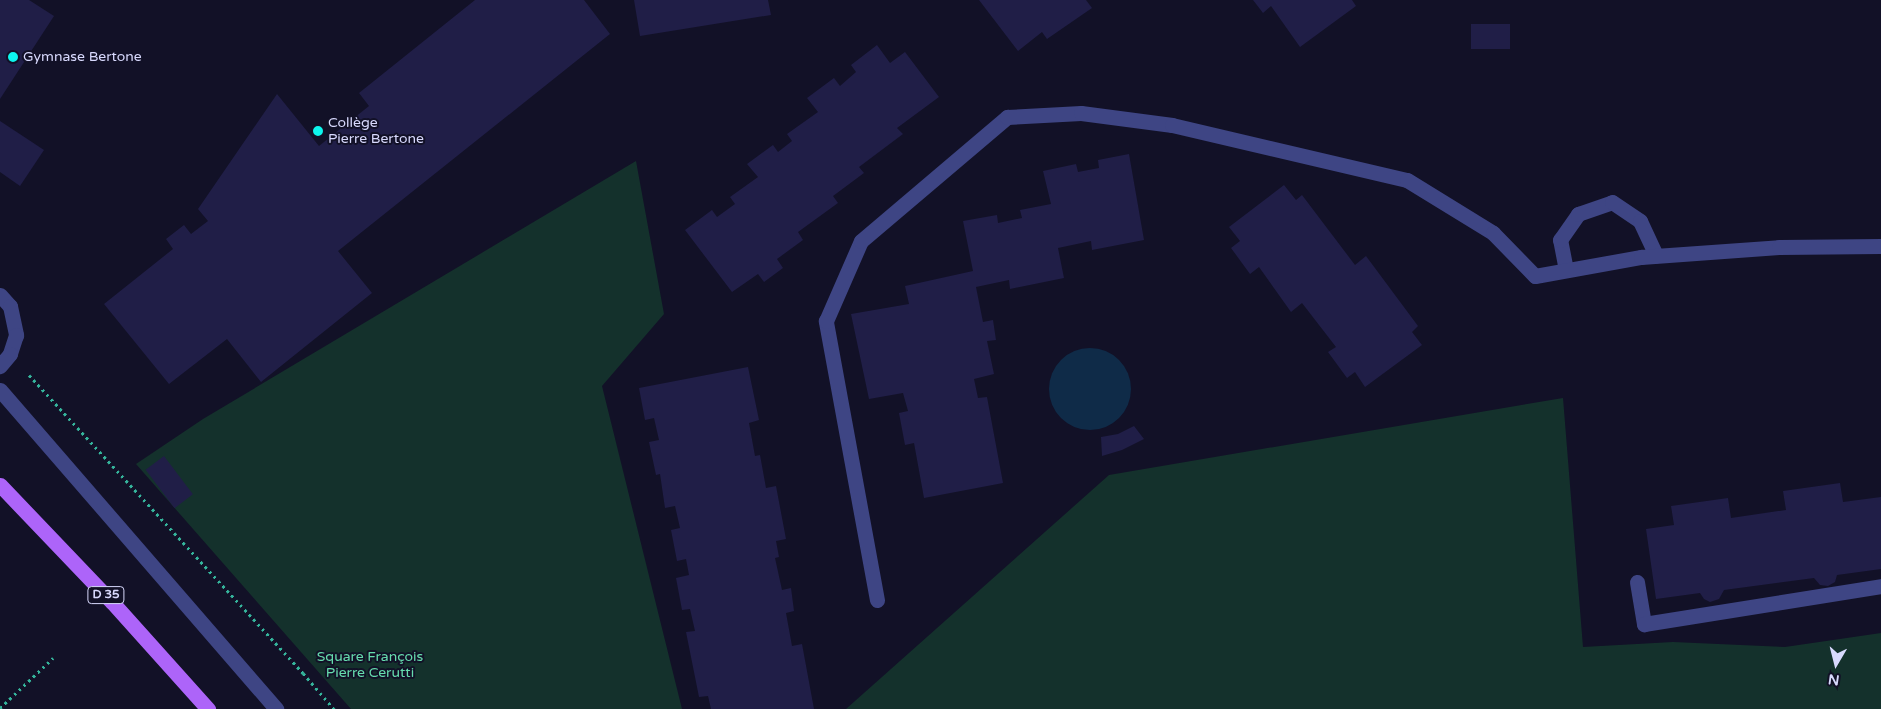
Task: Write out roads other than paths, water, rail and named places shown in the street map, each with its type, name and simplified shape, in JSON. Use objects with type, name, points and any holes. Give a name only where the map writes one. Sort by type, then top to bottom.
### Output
[{"type":"main road","name":"D 35","points":[[0,485],[112,602],[208,709]]},
{"type":"lane","points":[[877,600],[826,321],[861,241],[1007,117],[1081,113],[1172,126],[1408,180],[1493,233],[1535,276],[1656,255],[1779,247],[1881,246]]},
{"type":"lane","points":[[1566,270],[1560,240],[1578,214],[1612,202],[1640,220],[1656,255]]},
{"type":"lane","points":[[0,295],[10,306],[16,335],[10,354],[0,366]]},
{"type":"lane","points":[[0,390],[276,709]]},
{"type":"lane","points":[[1636,582],[1644,624],[1881,586]]},
{"type":"water","points":[[1090,348],[1106,351],[1119,360],[1128,373],[1131,389],[1128,405],[1119,418],[1106,427],[1090,430],[1074,427],[1061,418],[1052,405],[1049,389],[1052,373],[1061,360],[1074,351]]},
{"type":"place","name":"Gymnase Bertone","points":[[13,57]]},
{"type":"place","name":"Collège Pierre Bertone","points":[[318,131]]},
{"type":"park label","name":"Square François Pierre Cerutti","points":[[370,666]]}]
